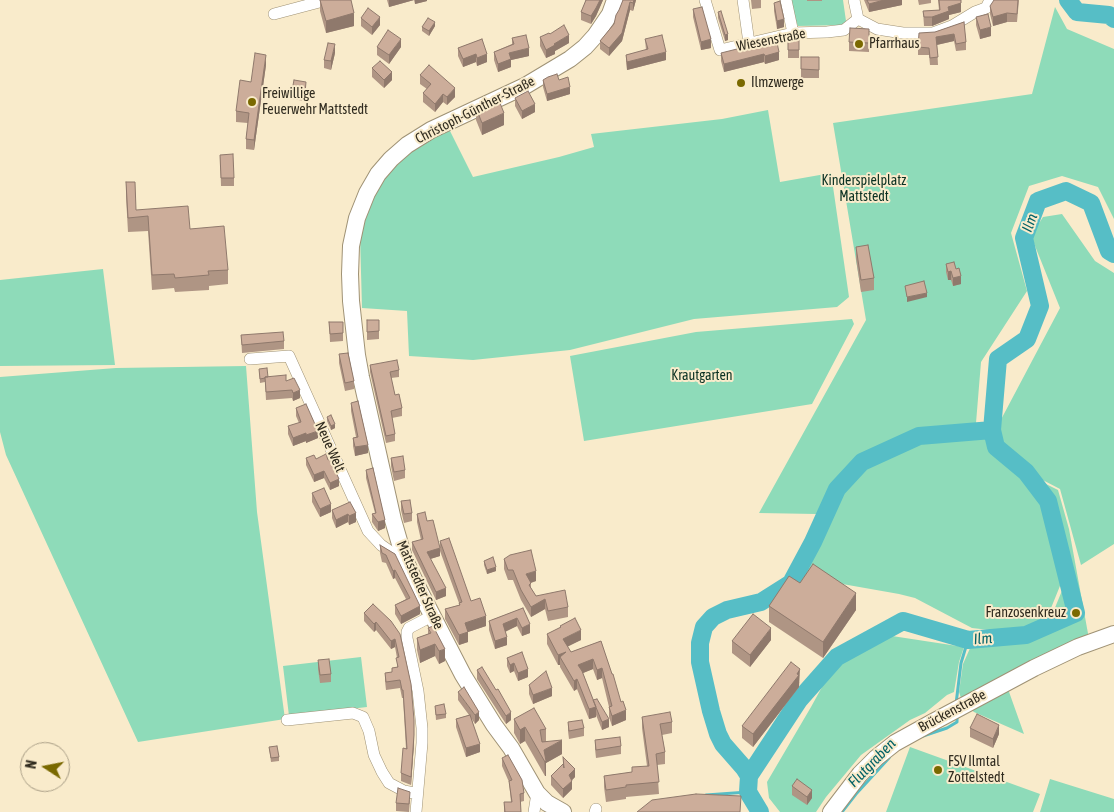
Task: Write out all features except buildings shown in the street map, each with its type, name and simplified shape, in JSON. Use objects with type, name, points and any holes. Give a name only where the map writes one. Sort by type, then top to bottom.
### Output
[{"type":"street","points":[[274,14],[327,0]]},
{"type":"street","name":"Christoph-Günther-Straße","points":[[357,355],[351,300],[351,246],[357,218],[367,193],[378,174],[390,159],[407,145],[431,130],[525,86],[570,60],[599,31],[610,14],[615,0]]},
{"type":"street","name":"Wiesenstraße","points":[[705,0],[720,50],[793,33],[844,30],[858,20]]},
{"type":"street","points":[[743,0],[749,43]]},
{"type":"street","points":[[786,0],[793,33]]},
{"type":"street","points":[[854,0],[858,20],[877,29],[903,33],[933,33],[952,26],[975,12],[986,8],[990,0]]},
{"type":"street","name":"Mattstedter Straße","points":[[357,355],[393,520],[404,558],[463,675],[537,793]]},
{"type":"street","name":"Neue Welt","points":[[250,359],[289,356],[368,531],[381,545],[404,558]]},
{"type":"street","points":[[416,812],[422,728],[418,691],[407,632],[409,628],[432,616]]},
{"type":"street","name":"Brückenstraße","points":[[831,812],[860,774],[895,743],[1007,682],[1068,652],[1114,634]]},
{"type":"street","points":[[287,720],[354,713],[363,717],[369,731],[374,755],[389,783],[404,791],[418,794]]},
{"type":"street","points":[[534,812],[537,793]]},
{"type":"street","points":[[537,793],[548,803],[563,812]]},
{"type":"green space","points":[[789,0],[843,0],[846,21],[843,25],[798,26]]},
{"type":"green space","name":"Kinderspielplatz Mattstedt","points":[[1055,7],[1067,29],[1114,49],[1114,219],[1098,187],[1062,176],[1029,186],[1011,233],[1027,291],[981,362],[976,423],[919,435],[861,461],[835,488],[823,512],[816,514],[759,513],[866,320],[833,123],[1032,94]]},
{"type":"green space","points":[[768,110],[780,182],[831,173],[849,297],[837,307],[694,319],[570,350],[473,360],[409,356],[407,311],[362,308],[360,235],[372,196],[399,158],[434,135],[450,131],[473,177],[594,147],[591,134],[722,119]]},
{"type":"green space","points":[[1062,214],[1095,261],[1114,273],[1114,544],[1081,565],[1060,489],[1035,476],[999,445],[996,429],[1060,308],[1031,236],[1043,217]]},
{"type":"green space","points":[[103,269],[115,365],[0,366],[0,280]]},
{"type":"green space","name":"Krautgarten","points":[[852,319],[854,324],[812,404],[584,441],[570,356],[696,332]]},
{"type":"green space","points":[[246,366],[257,512],[285,719],[138,742],[6,455],[0,432],[0,377],[116,368]]},
{"type":"green space","points":[[991,434],[994,449],[1025,474],[1046,502],[1064,576],[1049,613],[1025,634],[972,628],[915,598],[797,576],[839,490],[863,463],[920,439]]},
{"type":"green space","points":[[1032,477],[1058,490],[1069,529],[1089,639],[962,701],[959,692],[963,664],[971,646],[1027,637],[1052,615],[1068,576],[1049,500]]},
{"type":"green space","points":[[879,634],[964,647],[959,662],[954,692],[861,755],[816,812],[780,812],[769,798],[767,782],[838,658]]},
{"type":"green space","points":[[361,657],[367,707],[289,716],[283,666]]},
{"type":"green space","points":[[1008,689],[1024,734],[974,712],[967,706]]},
{"type":"green space","name":"FSV Ilmtal Zottelstedt","points":[[910,747],[1040,794],[1033,812],[886,812]]},
{"type":"green space","points":[[1050,779],[1114,799],[1114,812],[1040,812]]},
{"type":"waterway","name":"Ilm","points":[[1068,0],[1077,12],[1109,15],[1114,19]]},
{"type":"waterway","name":"Ilm","points":[[760,812],[748,792],[749,776],[799,700],[837,657],[903,621],[968,640],[1026,635],[1076,613],[1048,501],[1026,472],[996,447],[992,430],[998,359],[1027,339],[1040,306],[1024,238],[1038,201],[1066,191],[1091,203],[1109,251],[1114,254]]},
{"type":"waterway","name":"Ilm","points":[[749,776],[723,744],[711,711],[700,662],[700,643],[704,627],[713,617],[727,610],[761,602],[791,583],[813,542],[837,489],[862,462],[919,436],[992,430]]},
{"type":"waterway","name":"Flutgraben","points":[[956,704],[961,663],[968,640]]},
{"type":"waterway","name":"Flutgraben","points":[[923,736],[947,728],[957,722],[957,715]]},
{"type":"waterway","name":"Flutgraben","points":[[842,812],[889,758]]},
{"type":"waterway","points":[[706,795],[748,792]]},
{"type":"place","name":"Pfarrhaus","points":[[859,44]]},
{"type":"place","name":"Ilmzwerge","points":[[741,83]]},
{"type":"place","name":"Freiwillige Feuerwehr Mattstedt","points":[[252,102]]},
{"type":"place","name":"Franzosenkreuz","points":[[1076,613]]},
{"type":"place","name":"FSV Ilmtal Zottelstedt","points":[[938,770]]}]
